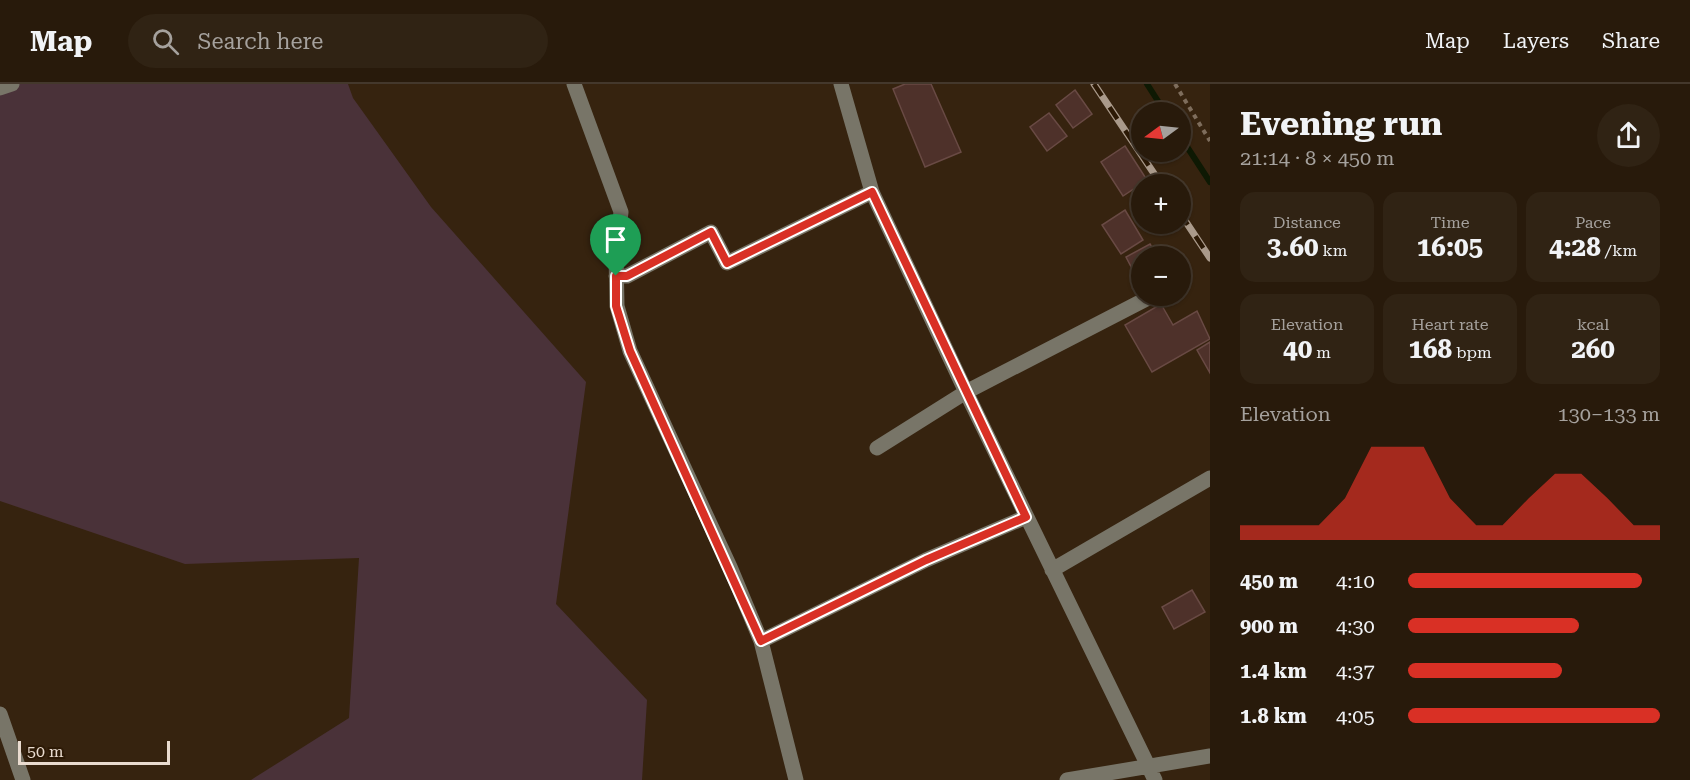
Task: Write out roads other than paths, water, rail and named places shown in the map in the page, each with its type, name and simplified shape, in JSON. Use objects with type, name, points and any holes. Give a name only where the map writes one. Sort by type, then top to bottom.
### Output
[{"type":"street","points":[[0,88],[12,84]]},
{"type":"street","points":[[574,84],[621,212],[616,254],[616,306],[630,351],[761,641],[796,780]]},
{"type":"street","points":[[842,84],[872,192],[1026,517],[1155,780]]},
{"type":"street","points":[[616,276],[627,276],[711,232],[727,263],[872,192]]},
{"type":"street","points":[[877,448],[966,392],[1133,306]]},
{"type":"street","points":[[1052,570],[1210,478]]},
{"type":"street","points":[[761,641],[926,560],[1026,517]]},
{"type":"street","points":[[0,714],[23,780]]},
{"type":"street","points":[[1067,780],[1210,756]]},
{"type":"waterway","points":[[1147,84],[1159,102]]},
{"type":"waterway","points":[[1191,153],[1210,182]]},
{"type":"railway","points":[[1094,84],[1154,174]]},
{"type":"railway","points":[[1191,230],[1210,258]]}]
